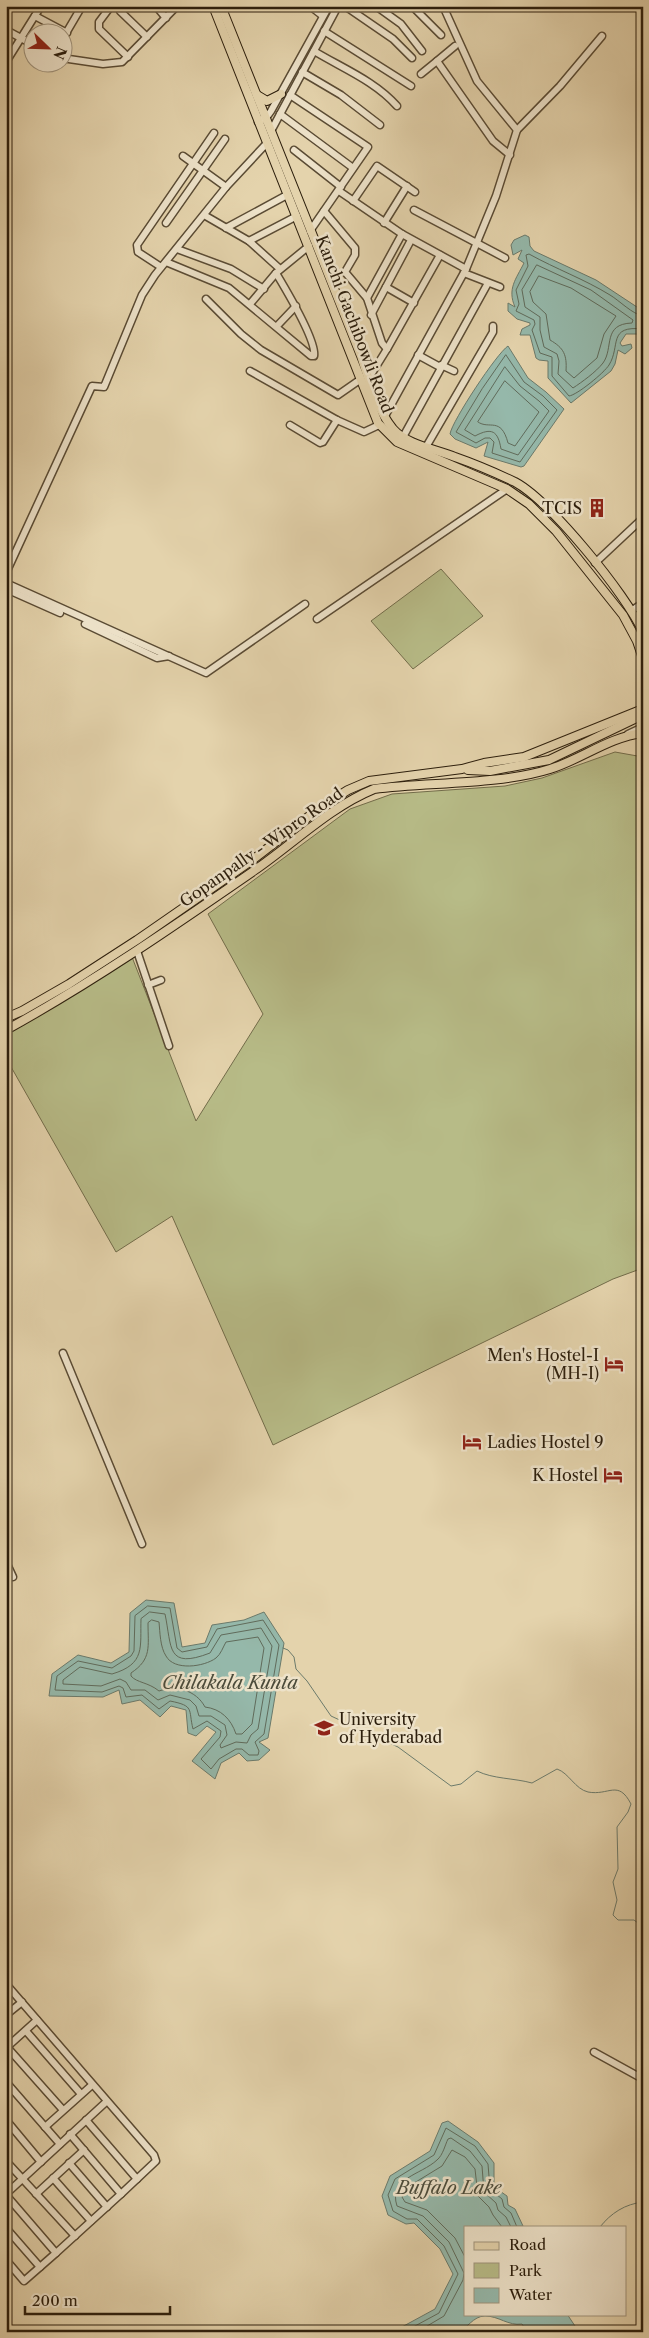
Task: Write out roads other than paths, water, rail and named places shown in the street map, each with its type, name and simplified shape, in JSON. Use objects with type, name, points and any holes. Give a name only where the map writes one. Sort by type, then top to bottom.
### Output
[{"type":"main road","name":"Kanchi Gachibowli Road","points":[[212,6],[258,122],[271,145],[310,231],[365,379],[379,425],[397,442],[507,489],[529,504],[542,516],[593,576],[622,615],[637,641],[643,658]]},
{"type":"main road","name":"Kanchi Gachibowli Road","points":[[221,6],[266,118],[270,130],[271,145],[309,246],[365,379],[394,430],[403,437],[471,463],[514,482],[531,492],[564,526],[595,563],[631,610],[643,632]]},
{"type":"main road","points":[[257,95],[267,101],[281,94]]},
{"type":"main road","name":"Gopanpally - Wipro Road","points":[[9,1016],[22,1012],[144,935],[251,861],[335,798],[369,781],[462,769],[484,763],[524,757],[643,709]]},
{"type":"main road","name":"Gopanpally - Wipro Road","points":[[462,769],[490,771],[548,760],[641,717]]},
{"type":"main road","name":"Gopanpally - Wipro Road","points":[[6,1030],[137,952],[343,804],[374,789],[508,778],[550,769],[626,735],[643,733]]},
{"type":"main road","points":[[295,828],[301,836]]},
{"type":"main road","points":[[9,1016],[16,1024]]},
{"type":"street","points":[[6,62],[41,6]]},
{"type":"street","points":[[72,24],[82,6]]},
{"type":"street","points":[[111,6],[99,22],[99,30],[128,57]]},
{"type":"street","points":[[156,6],[166,18]]},
{"type":"street","points":[[72,59],[111,65],[122,62],[177,6]]},
{"type":"street","points":[[310,6],[323,16]]},
{"type":"street","points":[[258,122],[266,118],[281,94],[329,6]]},
{"type":"street","points":[[270,130],[338,6]]},
{"type":"street","points":[[345,6],[394,39],[412,58]]},
{"type":"street","points":[[376,6],[401,24],[422,51]]},
{"type":"street","points":[[412,6],[441,35]]},
{"type":"street","points":[[443,6],[477,81],[517,130]]},
{"type":"street","points":[[120,11],[147,37]]},
{"type":"street","points":[[35,16],[46,22]]},
{"type":"street","points":[[6,30],[21,39]]},
{"type":"street","points":[[324,31],[411,86]]},
{"type":"street","points":[[385,416],[465,271],[496,196],[517,130],[560,86],[602,36]]},
{"type":"street","points":[[421,74],[455,46]]},
{"type":"street","points":[[314,51],[357,74],[391,98],[398,106]]},
{"type":"street","points":[[437,61],[493,141],[510,155]]},
{"type":"street","points":[[302,72],[342,96],[380,125]]},
{"type":"street","points":[[290,95],[367,145],[368,149],[310,231]]},
{"type":"street","points":[[280,114],[353,168]]},
{"type":"street","points":[[204,215],[249,241],[278,271],[296,306],[315,355],[311,356],[250,304],[218,282],[163,264],[138,252],[137,245],[214,134]]},
{"type":"street","points":[[166,223],[225,139]]},
{"type":"street","points":[[6,573],[92,386],[104,387],[142,295],[163,264],[226,187],[271,145]]},
{"type":"street","points":[[294,150],[353,201],[384,223],[488,284],[500,287]]},
{"type":"street","points":[[183,156],[226,187]]},
{"type":"street","points":[[353,201],[375,166],[415,192]]},
{"type":"street","points":[[384,223],[407,186]]},
{"type":"street","points":[[226,228],[288,194]]},
{"type":"street","points":[[414,210],[476,245],[505,258]]},
{"type":"street","points":[[324,211],[355,248],[355,254],[345,272],[367,298],[371,315],[382,343],[387,349]]},
{"type":"street","points":[[249,241],[297,216]]},
{"type":"street","points":[[367,298],[402,234]]},
{"type":"street","points":[[371,315],[411,240]]},
{"type":"street","points":[[250,304],[278,271],[309,246]]},
{"type":"street","points":[[177,249],[231,269],[264,289]]},
{"type":"street","points":[[206,299],[241,334],[261,350],[338,395],[365,379],[387,349],[440,255]]},
{"type":"street","points":[[403,437],[488,284]]},
{"type":"street","points":[[386,287],[414,303]]},
{"type":"street","points":[[277,326],[296,306]]},
{"type":"street","points":[[426,447],[493,332],[493,326]]},
{"type":"street","points":[[418,355],[454,371]]},
{"type":"street","points":[[250,371],[337,420],[364,432],[379,425]]},
{"type":"street","points":[[290,425],[320,443],[323,442],[337,420]]},
{"type":"street","points":[[317,620],[507,489]]},
{"type":"street","points":[[595,563],[643,518]]},
{"type":"street","points":[[6,582],[206,673],[306,604]]},
{"type":"street","points":[[6,589],[157,658],[169,656]]},
{"type":"street","points":[[631,610],[643,603]]},
{"type":"street","points":[[626,735],[643,727]]},
{"type":"street","points":[[137,952],[169,1046]]},
{"type":"street","points":[[148,984],[162,980]]},
{"type":"street","points":[[64,1353],[142,1544]]},
{"type":"street","points":[[6,1562],[13,1577]]},
{"type":"street","points":[[6,1984],[106,2102],[154,2155],[156,2161],[122,2194],[24,2281],[6,2260]]},
{"type":"street","points":[[8,2011],[22,2002]]},
{"type":"street","points":[[37,2020],[7,2048],[63,2110]]},
{"type":"street","points":[[26,2030],[81,2094]]},
{"type":"street","points":[[594,2052],[643,2079]]},
{"type":"street","points":[[6,2082],[60,2144]]},
{"type":"street","points":[[45,2127],[92,2085]]},
{"type":"street","points":[[56,2253],[6,2194],[106,2102]]},
{"type":"street","points":[[6,2120],[41,2162]]},
{"type":"street","points":[[86,2120],[137,2179]]},
{"type":"street","points":[[70,2134],[122,2194]]},
{"type":"street","points":[[36,2194],[84,2150]]},
{"type":"street","points":[[6,2161],[74,2236]]},
{"type":"street","points":[[69,2163],[107,2207]]},
{"type":"street","points":[[53,2178],[91,2221]]},
{"type":"street","points":[[6,2228],[40,2267]]},
{"type":"water","points":[[525,235],[529,237],[530,246],[534,251],[596,280],[643,311],[643,334],[626,334],[620,343],[622,346],[631,344],[632,348],[625,354],[618,350],[615,364],[611,371],[571,403],[548,378],[548,361],[536,358],[530,335],[520,335],[522,329],[530,325],[530,323],[517,319],[508,311],[508,303],[515,307],[512,289],[524,263],[518,259],[522,250],[513,255],[511,245],[514,240]]},
{"type":"water","points":[[508,346],[528,378],[564,409],[524,466],[521,467],[484,456],[488,442],[476,448],[455,439],[450,434],[458,416],[476,388],[502,351]]},
{"type":"water","name":"Chilakala Kunta","points":[[146,1600],[174,1603],[182,1647],[205,1643],[212,1625],[244,1620],[264,1612],[284,1643],[268,1738],[259,1742],[270,1750],[259,1760],[247,1761],[239,1753],[221,1763],[215,1779],[192,1761],[216,1732],[207,1726],[196,1736],[188,1733],[186,1710],[171,1706],[160,1717],[140,1700],[122,1704],[119,1690],[103,1697],[49,1696],[52,1674],[78,1655],[111,1663],[129,1652],[130,1613]]},
{"type":"water","name":"Buffalo Lake","points":[[448,2121],[478,2142],[494,2163],[494,2187],[507,2196],[508,2205],[515,2209],[523,2226],[464,2226],[464,2316],[485,2316],[477,2318],[458,2332],[453,2333],[398,2332],[400,2328],[435,2309],[453,2274],[440,2249],[414,2223],[406,2224],[388,2215],[382,2196],[390,2176],[430,2151],[442,2123]]},
{"type":"water","name":"Buffalo Lake","points":[[485,2316],[568,2316],[579,2332],[527,2332],[522,2324],[512,2324]]},
{"type":"waterway","points":[[283,1648],[288,1650],[294,1657],[296,1669],[307,1681],[331,1716],[398,1747],[451,1786],[461,1784],[477,1771],[490,1776],[532,1783],[557,1769],[579,1788],[588,1792],[595,1793],[612,1790],[622,1792],[631,1804],[628,1812],[617,1827],[618,1869],[613,1882],[617,1900],[613,1915],[618,1920],[634,1920],[638,1923],[643,1935]]},
{"type":"waterway","points":[[601,2226],[619,2210],[643,2202]]},
{"type":"place","name":"TCIS","points":[[597,508]]},
{"type":"place","name":"Men's Hostel-I (MH-I)","points":[[614,1364]]},
{"type":"place","name":"Ladies Hostel 9","points":[[472,1442]]},
{"type":"place","name":"K Hostel","points":[[613,1475]]},
{"type":"place","name":"University of Hyderabad","points":[[324,1728]]}]
